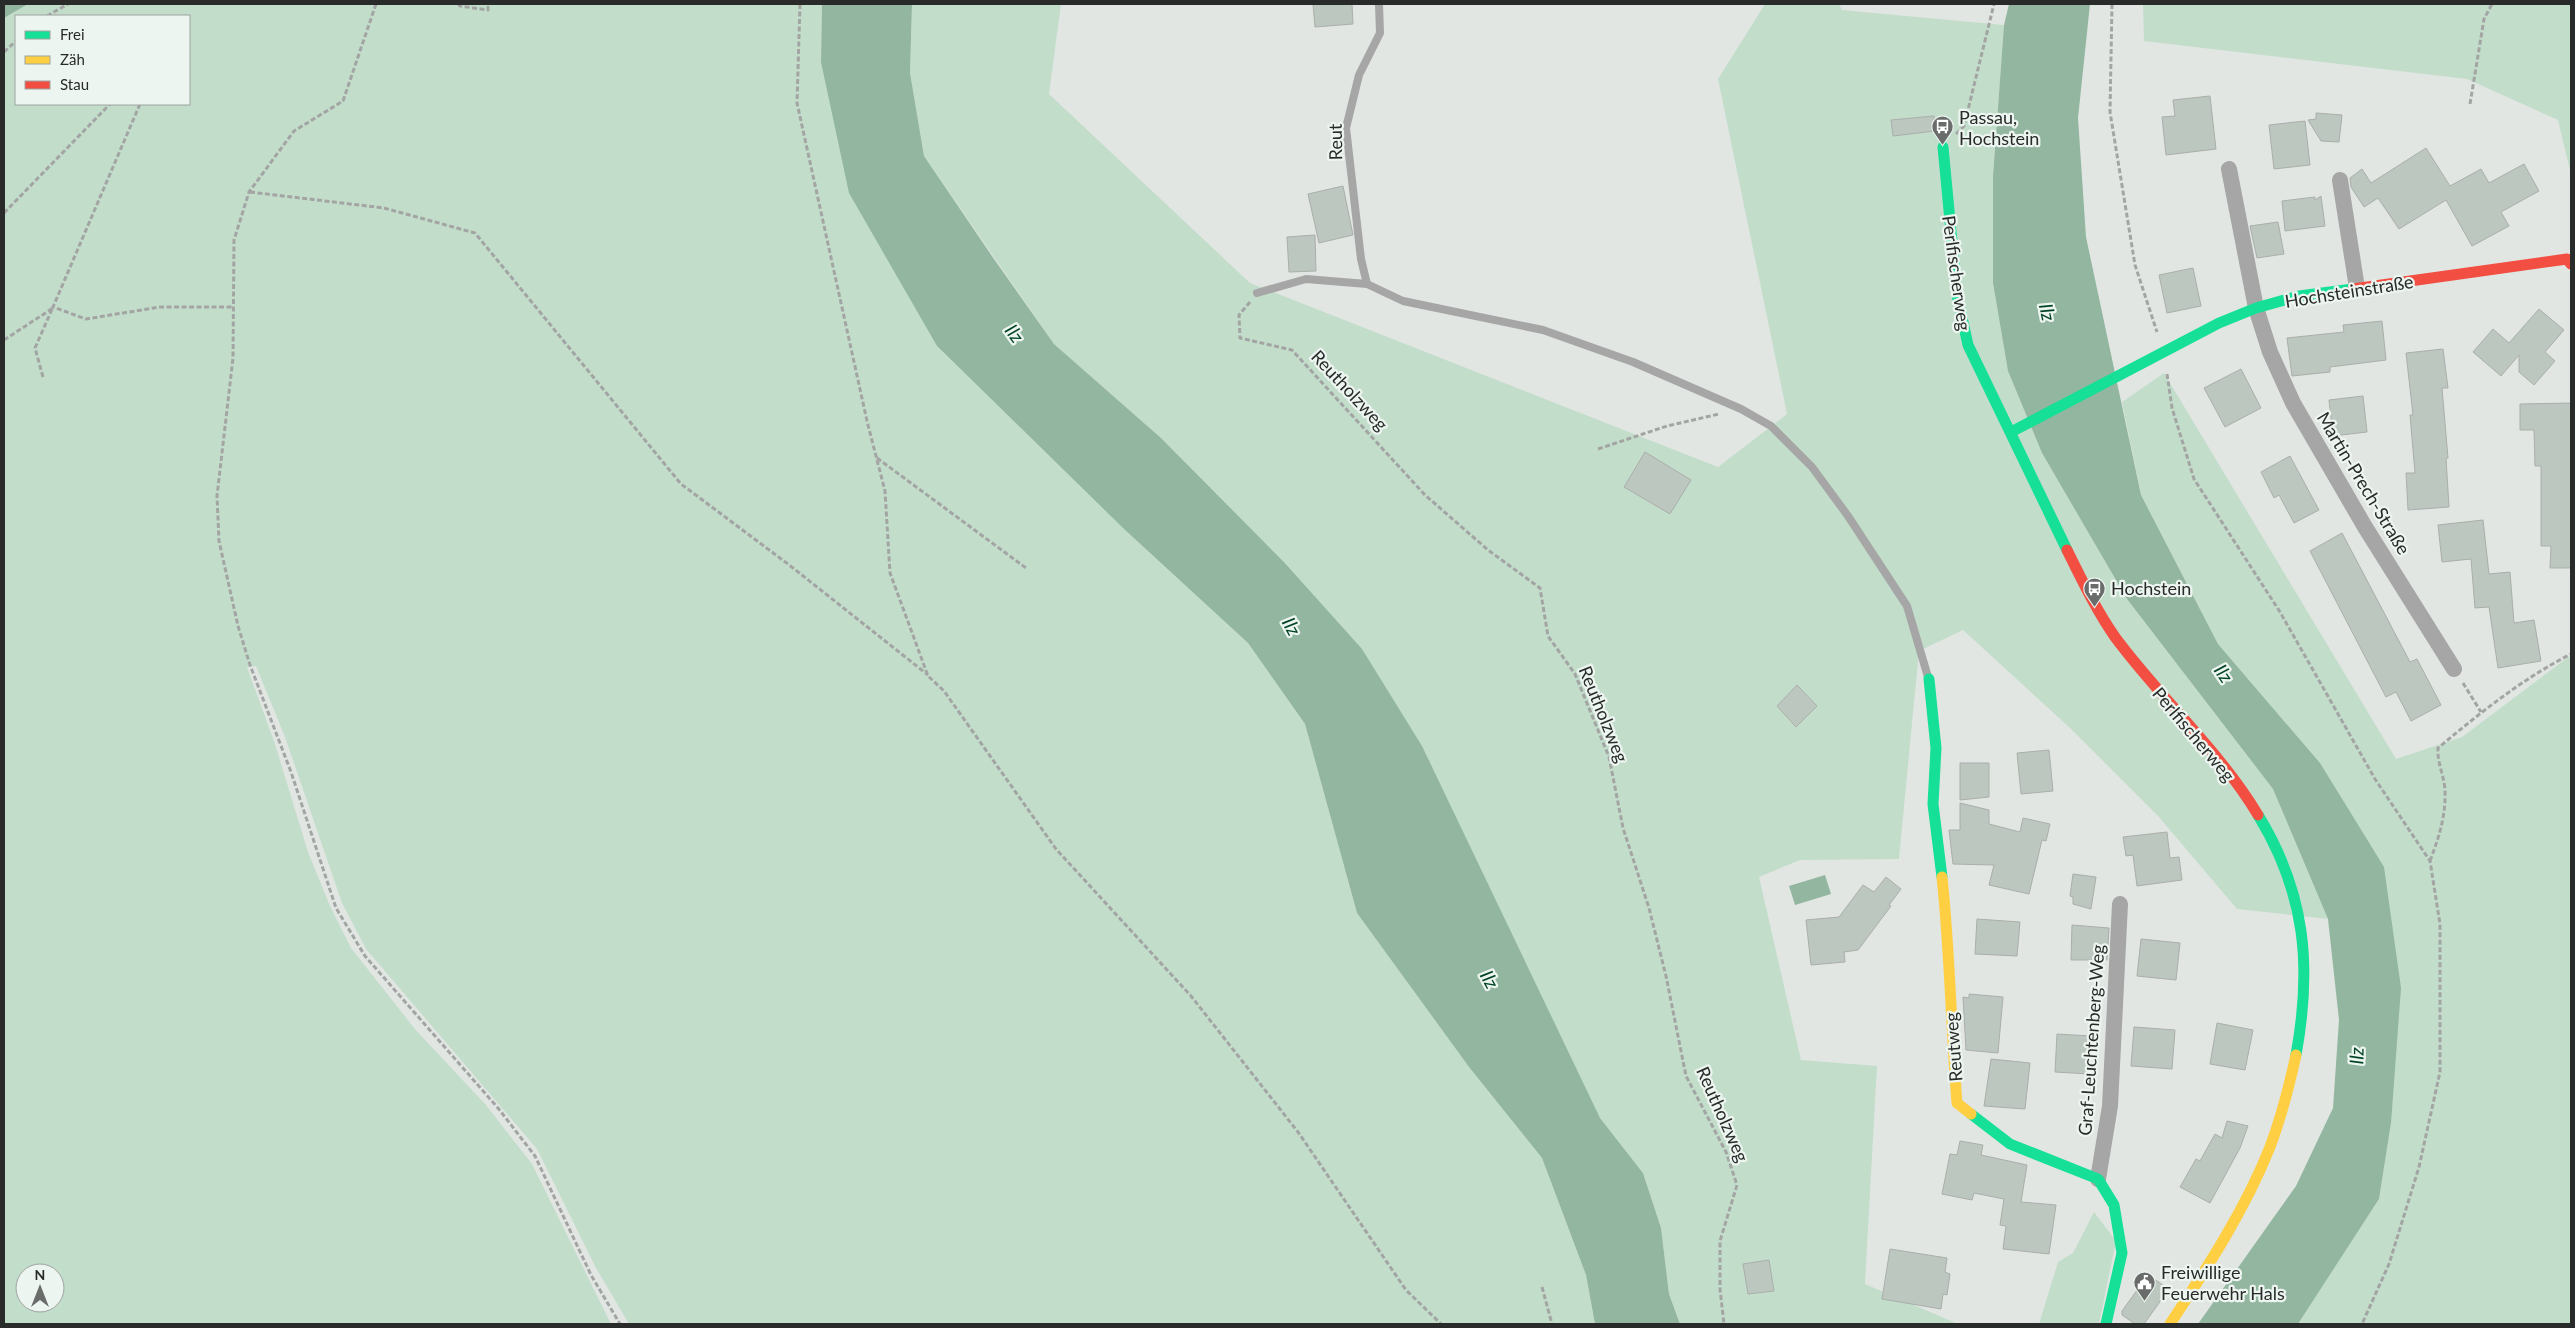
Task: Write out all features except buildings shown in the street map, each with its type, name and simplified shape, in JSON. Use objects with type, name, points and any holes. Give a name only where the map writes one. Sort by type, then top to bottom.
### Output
[{"type":"street","name":"Perlfischerweg","points":[[1943,147],[1957,296],[1968,345],[2095,608],[2116,640],[2236,783],[2272,837],[2295,894],[2302,930],[2305,976],[2298,1041],[2288,1088],[2274,1132],[2259,1172],[2209,1265],[2170,1324]]},
{"type":"street","name":"Martin-Prech-Straße","points":[[2229,169],[2256,308],[2270,352],[2293,403],[2365,527],[2454,669]]},
{"type":"street","points":[[2340,180],[2357,288]]},
{"type":"street","name":"Hochsteinstraße","points":[[2011,432],[2219,323],[2256,308],[2299,296],[2569,262]]},
{"type":"street","name":"Reutweg","points":[[1929,679],[1936,748],[1933,804],[1947,923],[1951,1033],[1957,1103],[2010,1144],[2098,1179]]},
{"type":"street","name":"Graf-Leuchtenberg-Weg","points":[[2098,1179],[2110,1106],[2120,904]]},
{"type":"street","points":[[2098,1179],[2114,1205],[2122,1254],[2106,1324]]},
{"type":"lane","name":"Reut","points":[[1368,284],[1361,259],[1346,128],[1359,75],[1380,34],[1379,4]]},
{"type":"lane","points":[[1257,293],[1306,279],[1368,284],[1403,301],[1543,330],[1633,362],[1742,409],[1771,426],[1812,467],[1848,516],[1907,606],[1929,679]]},
{"type":"path","points":[[49,15],[68,4]]},
{"type":"path","points":[[376,4],[343,101],[294,131],[249,192],[234,240],[233,358],[217,496],[219,541],[238,626],[250,665],[292,772],[336,908],[365,956],[498,1108],[535,1156],[591,1275],[620,1324]]},
{"type":"path","points":[[458,4],[460,6],[488,10],[488,4]]},
{"type":"path","points":[[800,4],[797,103],[867,421],[885,491],[890,573],[928,676]]},
{"type":"path","points":[[1943,147],[1964,126],[1994,4]]},
{"type":"path","points":[[2112,4],[2110,112],[2135,265],[2164,352],[2172,408],[2194,479],[2280,612],[2375,779],[2430,861],[2440,924],[2440,1072],[2419,1167],[2389,1264],[2362,1324]]},
{"type":"path","points":[[2470,104],[2484,19],[2492,4]]},
{"type":"path","points":[[4,52],[15,42]]},
{"type":"path","points":[[4,213],[109,105]]},
{"type":"path","points":[[43,377],[35,348],[140,105]]},
{"type":"path","points":[[249,192],[384,208],[475,233],[681,484],[788,564],[928,676],[944,691],[1056,849],[1191,996],[1298,1132],[1406,1290],[1441,1324]]},
{"type":"path","name":"Reutholzweg","points":[[1257,293],[1239,315],[1240,338],[1292,350],[1425,495],[1488,550],[1540,588],[1548,636],[1575,674],[1609,757],[1623,828],[1649,908],[1666,976],[1686,1076],[1726,1152],[1737,1185],[1731,1213],[1720,1241],[1720,1289],[1724,1324]]},
{"type":"path","points":[[53,307],[86,320],[160,307],[233,307]]},
{"type":"path","points":[[4,340],[53,307]]},
{"type":"path","points":[[1598,449],[1667,426],[1742,409]]},
{"type":"path","points":[[876,457],[1026,568]]},
{"type":"path","points":[[2430,861],[2444,824],[2445,788],[2437,759],[2438,748],[2481,712],[2539,671],[2571,654]]},
{"type":"path","points":[[2454,669],[2481,712]]},
{"type":"path","points":[[1542,1287],[1552,1324]]},
{"type":"shaded area","points":[[28,4],[822,4],[821,62],[937,346],[1124,529],[1248,643],[1305,724],[1357,913],[1469,1067],[1542,1158],[1586,1275],[1595,1324],[629,1324],[596,1268],[537,1149],[366,949],[342,903],[285,737],[256,666],[247,667],[275,744],[308,852],[330,906],[351,948],[415,1029],[486,1105],[532,1164],[611,1324],[4,1324],[4,18]]},
{"type":"shaded area","points":[[912,4],[1061,4],[1049,94],[1250,283],[1718,467],[1787,414],[1718,79],[1765,4],[1839,4],[1842,10],[2004,25],[1993,176],[1993,283],[2008,371],[2042,453],[2127,599],[2273,789],[2328,919],[2237,909],[2158,816],[2070,728],[1963,630],[1919,651],[1899,859],[1800,860],[1759,877],[1801,1060],[1877,1066],[1865,1284],[1958,1324],[1680,1324],[1669,1294],[1661,1228],[1643,1173],[1600,1118],[1283,561],[1161,438],[1054,344],[924,156],[910,73]]},
{"type":"shaded area","points":[[2143,4],[2571,4],[2571,175],[2558,120],[2467,79],[2144,41]]},
{"type":"shaded area","points":[[2164,373],[2396,759],[2462,737],[2571,655],[2571,1324],[2298,1324],[2379,1199],[2391,1123],[2320,763],[2218,644],[2141,495],[2122,402]]},
{"type":"shaded area","points":[[2094,1212],[2116,1241],[2099,1324],[2039,1324],[2058,1262],[2073,1253]]},
{"type":"water","points":[[4,4],[28,4],[4,18]]},
{"type":"water","name":"Ilz","points":[[822,4],[912,4],[910,73],[924,156],[994,259],[1054,344],[1161,438],[1283,561],[1362,649],[1422,746],[1600,1118],[1643,1173],[1661,1228],[1669,1294],[1680,1324],[1595,1324],[1586,1275],[1542,1158],[1469,1067],[1357,913],[1305,724],[1248,643],[1124,529],[937,346],[849,193],[821,62]]},
{"type":"water","name":"Ilz","points":[[2009,4],[2090,4],[2078,118],[2086,237],[2141,495],[2218,644],[2320,763],[2384,867],[2401,988],[2391,1123],[2379,1199],[2298,1324],[2198,1324],[2296,1186],[2333,1108],[2339,1020],[2328,919],[2273,789],[2127,599],[2042,453],[2008,371],[1993,283],[1993,176],[2004,25]]},
{"type":"water","points":[[1825,875],[1831,894],[1795,905],[1789,886]]},
{"type":"traffic: fast","points":[[1943,147],[1957,295],[1968,345],[2067,550]]},
{"type":"traffic: fast","points":[[2011,432],[2219,323],[2256,308],[2299,296],[2353,289]]},
{"type":"traffic: fast","points":[[1929,679],[1936,748],[1933,804],[1942,877]]},
{"type":"traffic: fast","points":[[2258,815],[2274,844],[2286,873],[2301,931],[2304,991],[2296,1055]]},
{"type":"traffic: fast","points":[[1971,1114],[2010,1144],[2098,1179],[2114,1205],[2122,1253],[2106,1324]]},
{"type":"traffic: slow","points":[[1942,877],[1957,1103],[1971,1114]]},
{"type":"traffic: slow","points":[[2170,1324],[2198,1282],[2237,1216],[2260,1170],[2278,1125],[2296,1055]]},
{"type":"traffic: jam","points":[[2353,289],[2567,259],[2571,264]]},
{"type":"traffic: jam","points":[[2067,550],[2095,606],[2115,637],[2226,768],[2258,815]]},
{"type":"place","name":"Passau, Hochstein","points":[[1943,146]]},
{"type":"place","name":"Hochstein","points":[[2095,607]]},
{"type":"place","name":"Freiwillige Feuerwehr Hals","points":[[2145,1301]]}]
